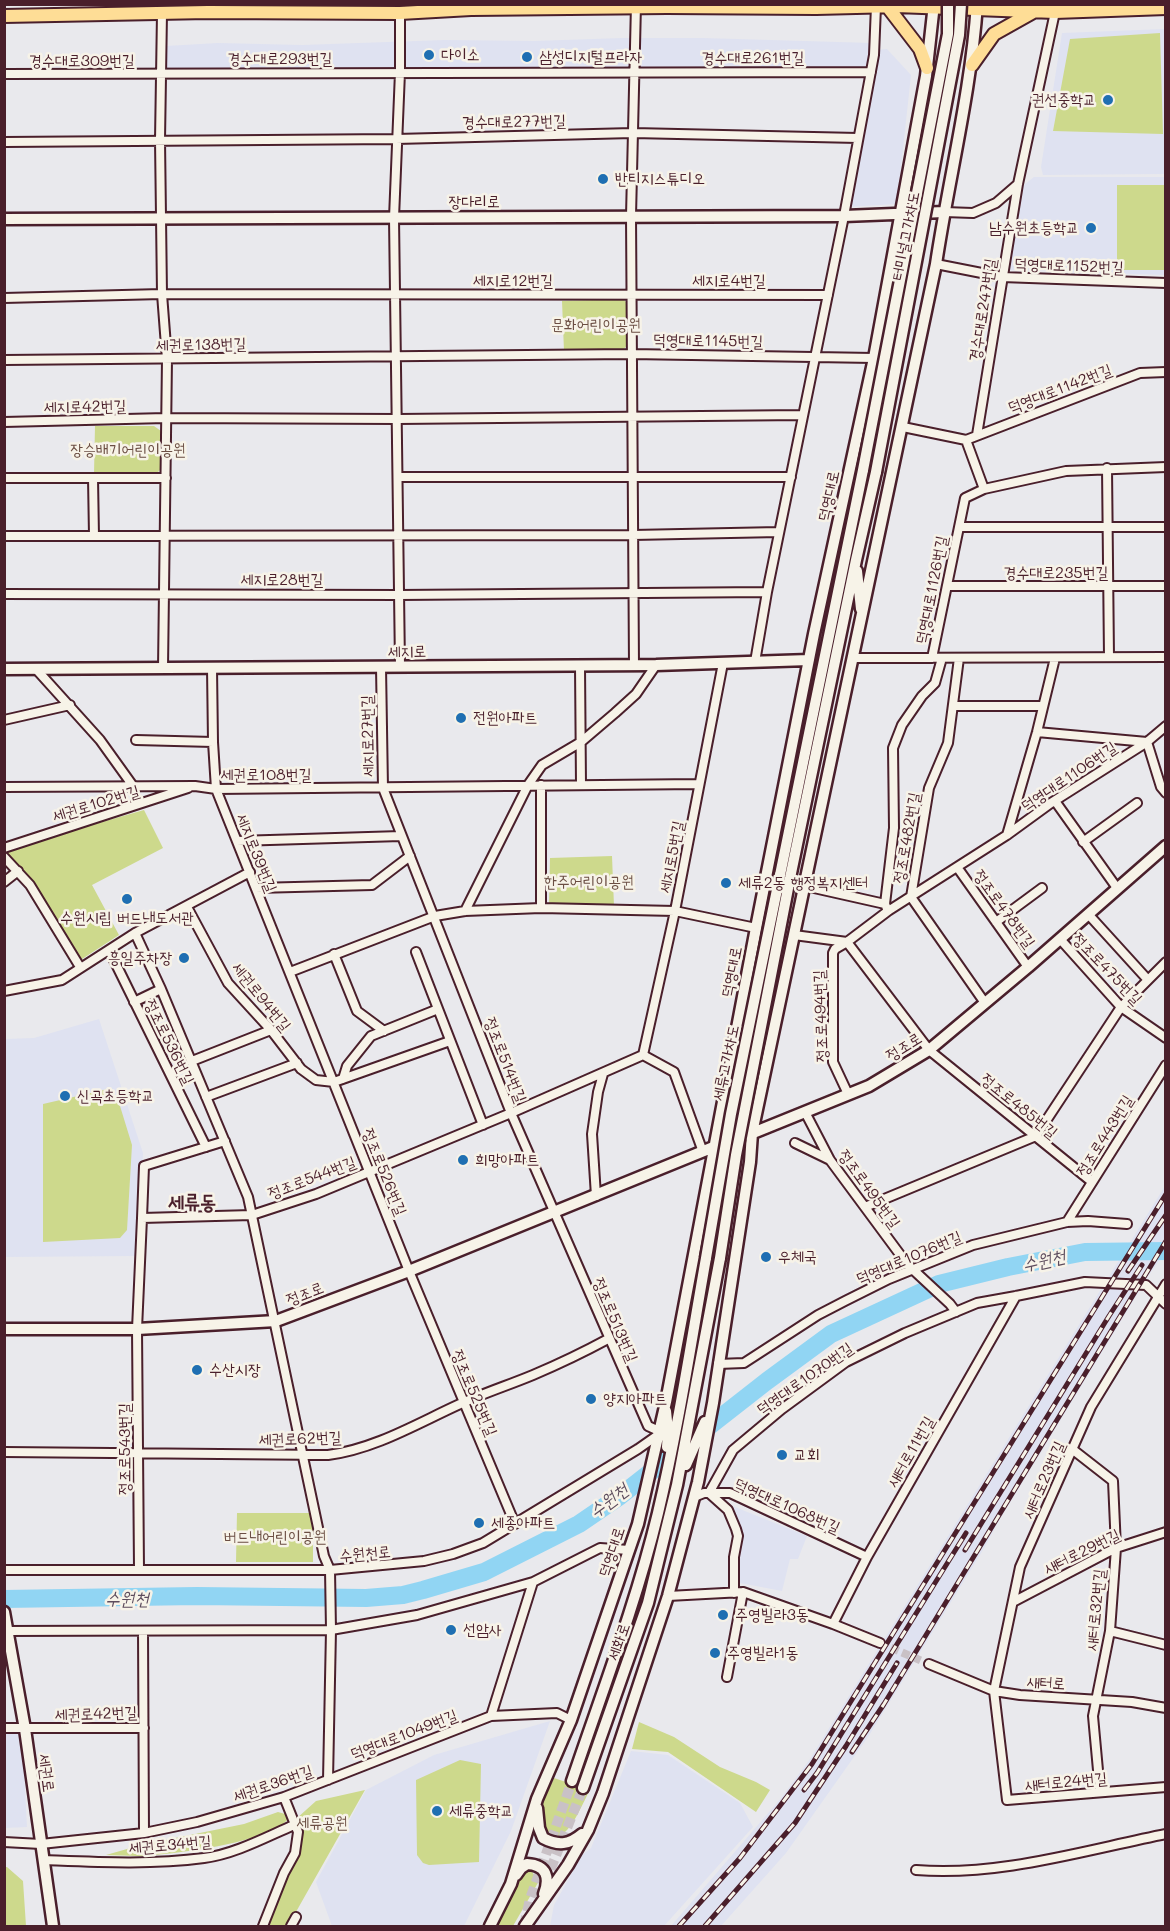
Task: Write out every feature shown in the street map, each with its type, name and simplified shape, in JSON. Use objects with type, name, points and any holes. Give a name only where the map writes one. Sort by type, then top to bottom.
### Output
[{"type":"main road","name":"터미널고가차도","points":[[863,470],[948,34],[948,4]]},
{"type":"main road","name":"터미널고가차도","points":[[876,472],[959,35],[961,4]]},
{"type":"main road","points":[[4,16],[284,9],[400,13],[471,9],[636,6],[816,8],[977,6],[1054,12],[1166,9]]},
{"type":"main road","points":[[882,6],[920,49],[927,68]]},
{"type":"main road","name":"덕영대로","points":[[490,1926],[511,1884],[537,1799],[571,1720],[638,1524],[660,1434],[708,1150],[756,928],[902,213],[927,68],[934,6]]},
{"type":"main road","points":[[525,1926],[568,1864],[588,1830],[603,1793],[668,1596],[698,1482],[750,1162],[752,1133],[936,264],[972,65],[977,6]]},
{"type":"main road","points":[[972,65],[994,34],[1035,11]]},
{"type":"main road","name":"장다리로","points":[[4,219],[844,216],[944,212]]},
{"type":"main road","name":"덕영대로","points":[[785,876],[851,558],[863,470]]},
{"type":"main road","name":"덕영대로","points":[[851,558],[876,472]]},
{"type":"main road","points":[[851,558],[862,618]]},
{"type":"main road","points":[[821,609],[851,558]]},
{"type":"main road","name":"세지로","points":[[4,669],[634,666],[809,660]]},
{"type":"main road","name":"정조로","points":[[4,1329],[137,1329],[276,1321],[409,1271],[869,1086],[929,1050],[1029,967],[1166,846]]},
{"type":"main road","name":"세류고가차도","points":[[677,1485],[720,1258],[785,876]]},
{"type":"main road","name":"세류고가차도","points":[[661,1498],[677,1424],[731,1114],[785,876]]},
{"type":"main road","points":[[677,1485],[713,1398]]},
{"type":"main road","points":[[660,1434],[661,1498]]},
{"type":"main road","name":"세화로","points":[[583,1788],[648,1603],[677,1485]]},
{"type":"main road","name":"세화로","points":[[572,1781],[634,1599],[661,1498]]},
{"type":"main road","name":"세권로","points":[[4,1612],[25,1729],[53,1926]]},
{"type":"main road","points":[[537,1799],[538,1828],[543,1838],[555,1844],[572,1843],[588,1830]]},
{"type":"main road","points":[[511,1884],[521,1868],[527,1864],[540,1867],[545,1871],[548,1882],[541,1903]]},
{"type":"street","points":[[634,666],[631,216],[636,6]]},
{"type":"street","points":[[755,662],[767,592],[844,216],[882,6]]},
{"type":"street","name":"경수대로247번길","points":[[977,435],[1018,183],[1054,12]]},
{"type":"street","points":[[162,13],[160,74],[162,294],[167,359],[163,668]]},
{"type":"street","points":[[400,13],[394,218],[400,666]]},
{"type":"street","points":[[400,72],[634,72]]},
{"type":"street","name":"경수대로293번길","points":[[160,74],[400,72]]},
{"type":"street","name":"경수대로261번길","points":[[634,72],[871,72]]},
{"type":"street","name":"경수대로309번길","points":[[4,74],[160,74]]},
{"type":"street","points":[[633,133],[858,138]]},
{"type":"street","name":"경수대로277번길","points":[[396,138],[633,133]]},
{"type":"street","points":[[4,142],[396,138]]},
{"type":"street","points":[[944,212],[973,213],[996,203],[1018,183]]},
{"type":"street","name":"덕영대로1152번길","points":[[936,264],[1002,277],[1166,283]]},
{"type":"street","points":[[4,298],[162,294],[395,296]]},
{"type":"street","name":"세지로4번길","points":[[631,294],[828,295]]},
{"type":"street","name":"세지로12번길","points":[[395,296],[631,294]]},
{"type":"street","name":"덕영대로1145번길","points":[[397,357],[631,354],[874,358]]},
{"type":"street","name":"세권로138번길","points":[[4,360],[397,357]]},
{"type":"street","name":"덕영대로1142번길","points":[[966,440],[1140,373],[1166,372]]},
{"type":"street","points":[[166,418],[398,419],[803,415]]},
{"type":"street","name":"세지로42번길","points":[[4,422],[166,418]]},
{"type":"street","points":[[903,428],[966,440],[984,489]]},
{"type":"street","points":[[1166,467],[1066,471],[984,489],[965,498],[959,527],[1166,527]]},
{"type":"street","points":[[1107,468],[1109,657]]},
{"type":"street","points":[[398,477],[790,477]]},
{"type":"street","points":[[4,478],[165,478]]},
{"type":"street","points":[[93,478],[94,536]]},
{"type":"street","name":"덕영대로1126번길","points":[[932,658],[959,527]]},
{"type":"street","points":[[4,536],[633,535],[779,532]]},
{"type":"street","name":"경수대로235번길","points":[[947,585],[1166,586]]},
{"type":"street","points":[[399,595],[767,592]]},
{"type":"street","points":[[4,594],[164,593]]},
{"type":"street","name":"세지로28번길","points":[[164,593],[399,595]]},
{"type":"street","name":"덕영대로1126번길","points":[[854,658],[1166,657]]},
{"type":"street","points":[[805,886],[886,908],[894,828],[893,748],[902,725],[922,696],[935,683],[942,658]]},
{"type":"street","name":"정조로482번길","points":[[959,658],[948,743],[930,788],[911,897],[985,1003]]},
{"type":"street","points":[[1037,732],[1055,658]]},
{"type":"street","name":"세지로5번길","points":[[643,1055],[675,911],[723,663]]},
{"type":"street","points":[[465,911],[528,785],[542,765],[581,742],[636,694],[657,665]]},
{"type":"street","points":[[580,666],[581,785]]},
{"type":"street","name":"세지로27번길","points":[[381,667],[382,788],[435,916]]},
{"type":"street","name":"세지로39번길","points":[[212,668],[216,789],[290,972]]},
{"type":"street","points":[[36,669],[100,740],[133,786]]},
{"type":"street","points":[[4,720],[70,705]]},
{"type":"street","points":[[953,706],[1043,706]]},
{"type":"street","name":"덕영대로1106번길","points":[[847,942],[886,908],[911,897],[1007,835],[1147,742],[1166,726]]},
{"type":"street","name":"덕영대로1106번길","points":[[1007,835],[1037,732],[1147,742]]},
{"type":"street","points":[[136,740],[213,742]]},
{"type":"street","points":[[1147,742],[1161,787],[1166,793]]},
{"type":"street","name":"세권로108번길","points":[[4,787],[195,786],[216,789],[699,784]]},
{"type":"street","name":"세권로102번길","points":[[4,848],[195,786]]},
{"type":"street","points":[[541,786],[541,908]]},
{"type":"street","points":[[1055,801],[1118,888]]},
{"type":"street","points":[[1083,842],[1137,803]]},
{"type":"street","points":[[237,841],[401,836]]},
{"type":"street","points":[[256,888],[372,885],[410,856]]},
{"type":"street","points":[[4,857],[30,885],[80,967]]},
{"type":"street","name":"정조로478번길","points":[[957,867],[1029,967]]},
{"type":"street","points":[[4,882],[18,871]]},
{"type":"street","points":[[4,991],[62,980],[135,933],[250,872]]},
{"type":"street","points":[[996,922],[1042,888]]},
{"type":"street","name":"세권로94번길","points":[[187,907],[228,983],[271,1030],[301,1069],[316,1080],[334,1082]]},
{"type":"street","points":[[290,972],[435,916],[465,911],[541,908],[675,911],[756,928]]},
{"type":"street","points":[[1088,914],[1148,980]]},
{"type":"street","name":"정조로514번길","points":[[435,916],[511,1113],[555,1212]]},
{"type":"street","name":"정조로536번길","points":[[135,933],[192,1061],[248,1197],[276,1321],[302,1454]]},
{"type":"street","points":[[794,935],[847,942]]},
{"type":"street","name":"정조로475번길","points":[[1060,939],[1121,1007],[1166,1038]]},
{"type":"street","name":"정조로485번길","points":[[847,942],[929,1050],[1092,1182]]},
{"type":"street","name":"정조로494번길","points":[[847,942],[835,949],[833,953],[833,1062],[848,1094]]},
{"type":"street","name":"정조로536번길","points":[[109,950],[206,1147]]},
{"type":"street","points":[[416,951],[483,1125]]},
{"type":"street","points":[[334,954],[357,1011],[384,1031]]},
{"type":"street","points":[[865,1207],[1036,1136],[1121,1007],[1166,962]]},
{"type":"street","name":"정조로526번길","points":[[290,972],[409,1271]]},
{"type":"street","points":[[134,1002],[161,989]]},
{"type":"street","points":[[343,1078],[347,1066],[372,1036],[438,1009]]},
{"type":"street","name":"정조로536번길","points":[[192,1061],[271,1030]]},
{"type":"street","points":[[334,1082],[450,1041]]},
{"type":"street","points":[[511,1113],[643,1055],[674,1072],[708,1150]]},
{"type":"street","name":"정조로536번길","points":[[206,1096],[297,1063]]},
{"type":"street","name":"정조로443번길","points":[[1067,1222],[1166,1065]]},
{"type":"street","points":[[596,1196],[592,1134],[603,1074]]},
{"type":"street","name":"정조로495번길","points":[[805,1112],[830,1160],[907,1264],[921,1275],[956,1312]]},
{"type":"street","name":"정조로544번길","points":[[142,1218],[252,1215],[316,1194],[511,1113]]},
{"type":"street","points":[[137,1329],[144,1166],[225,1141]]},
{"type":"street","points":[[795,1143],[830,1160]]},
{"type":"street","name":"정조로513번길","points":[[555,1212],[608,1339],[648,1426],[660,1434]]},
{"type":"street","name":"덕영대로1076번길","points":[[718,1364],[744,1363],[818,1315],[889,1279],[973,1245],[1067,1222],[1127,1224]]},
{"type":"street","name":"정조로525번길","points":[[409,1271],[515,1524]]},
{"type":"street","name":"덕영대로1070번길","points":[[709,1492],[733,1450],[791,1402],[846,1362],[905,1333],[976,1304],[1085,1282],[1146,1285],[1158,1295]]},
{"type":"street","name":"새터로23번길","points":[[994,1691],[1020,1568],[1091,1407],[1166,1284]]},
{"type":"street","points":[[1158,1295],[1166,1304]]},
{"type":"street","name":"새터로11번길","points":[[833,1624],[867,1557],[1016,1296]]},
{"type":"street","name":"정조로543번길","points":[[137,1329],[139,1569]]},
{"type":"street","name":"세권로62번길","points":[[4,1452],[337,1454],[366,1446],[571,1358],[608,1339]]},
{"type":"street","name":"수원천로","points":[[4,1570],[330,1571],[424,1561],[483,1543],[660,1434]]},
{"type":"street","name":"새터로32번길","points":[[1072,1449],[1113,1481],[1116,1548],[1110,1631],[1093,1716],[1100,1792]]},
{"type":"street","name":"세권로36번길","points":[[4,1842],[41,1844],[144,1833],[197,1822],[284,1797],[328,1780],[330,1571],[324,1556],[302,1454]]},
{"type":"street","points":[[709,1492],[728,1510],[738,1536],[734,1557],[734,1593]]},
{"type":"street","name":"덕영대로1068번길","points":[[694,1497],[709,1492],[730,1493],[867,1557]]},
{"type":"street","name":"새터로29번길","points":[[1013,1602],[1116,1548],[1166,1532]]},
{"type":"street","points":[[6,1629],[143,1631],[330,1626],[417,1615],[533,1582],[600,1548],[629,1550]]},
{"type":"street","points":[[491,1716],[533,1582]]},
{"type":"street","points":[[727,1677],[743,1592]]},
{"type":"street","points":[[668,1596],[743,1592],[880,1643]]},
{"type":"street","name":"세권로42번길","points":[[4,1728],[144,1728],[143,1631]]},
{"type":"street","points":[[1110,1631],[1166,1645]]},
{"type":"street","name":"새터로","points":[[930,1664],[994,1691],[1020,1695],[1132,1702],[1166,1708]]},
{"type":"street","name":"새터로24번길","points":[[994,1691],[1007,1800],[1166,1787]]},
{"type":"street","name":"덕영대로1049번길","points":[[328,1780],[491,1716],[556,1713],[571,1720]]},
{"type":"street","points":[[144,1728],[144,1833]]},
{"type":"street","points":[[263,1926],[284,1873],[295,1853],[298,1832],[284,1797]]},
{"type":"street","name":"세권로34번길","points":[[43,1860],[140,1863],[205,1858],[294,1825]]},
{"type":"street","points":[[916,1870],[938,1872],[1002,1867],[1166,1834]]},
{"type":"street","points":[[291,1926],[296,1917]]},
{"type":"shaded area","name":"권선중학교","points":[[1165,29],[1165,174],[1043,175],[1041,167],[1062,33]]},
{"type":"shaded area","points":[[622,38],[872,43],[869,70],[167,71],[166,46],[218,43],[302,45],[445,40],[534,41]]},
{"type":"shaded area","points":[[887,49],[911,75],[897,204],[847,207],[877,50]]},
{"type":"shaded area","name":"남수원초등학교","points":[[1034,177],[1165,177],[1165,275],[1009,270],[1024,185]]},
{"type":"shaded area","name":"신곡초등학교","points":[[99,1019],[143,1153],[139,1249],[135,1256],[5,1257],[5,1039],[34,1038]]},
{"type":"shaded area","points":[[1165,1186],[1165,1249],[1161,1258],[868,1737],[786,1853],[721,1926],[671,1926],[782,1797],[810,1759]]},
{"type":"shaded area","points":[[730,1505],[807,1536],[798,1559],[790,1559],[782,1591],[740,1583],[738,1557],[743,1534]]},
{"type":"shaded area","name":"세류중학교","points":[[550,1721],[511,1831],[464,1926],[332,1926],[316,1882],[366,1790],[434,1755]]},
{"type":"shaded area","points":[[22,1732],[27,1827],[5,1828],[4,1733]]},
{"type":"shaded area","points":[[631,1751],[668,1755],[740,1803],[753,1827],[664,1926],[550,1926],[554,1905],[582,1855],[591,1848]]},
{"type":"green space","points":[[1160,33],[1163,134],[1053,131],[1070,39]]},
{"type":"green space","points":[[1117,185],[1165,185],[1165,270],[1117,270]]},
{"type":"green space","name":"문화어린이공원","points":[[623,299],[628,304],[629,343],[624,349],[564,351],[562,301]]},
{"type":"green space","name":"장승배기어린이공원","points":[[95,426],[154,426],[161,431],[160,470],[156,474],[94,474]]},
{"type":"green space","points":[[144,810],[163,848],[92,885],[119,935],[79,961],[33,884],[4,850]]},
{"type":"green space","name":"한주어린이공원","points":[[612,856],[614,906],[549,906],[550,858]]},
{"type":"green space","points":[[108,1089],[120,1106],[132,1145],[127,1230],[120,1238],[43,1242],[43,1104]]},
{"type":"green space","name":"버드내어린이공원","points":[[237,1513],[313,1513],[313,1562],[236,1562]]},
{"type":"green space","points":[[639,1722],[674,1737],[720,1767],[770,1790],[756,1812],[668,1752],[632,1749]]},
{"type":"green space","points":[[460,1760],[481,1764],[479,1862],[429,1865],[423,1863],[417,1855],[416,1780]]},
{"type":"green space","points":[[554,1778],[590,1790],[571,1825],[563,1834],[553,1838],[543,1827],[540,1809]]},
{"type":"green space","name":"세류공원","points":[[365,1790],[288,1926],[269,1926],[297,1854],[301,1830],[296,1819],[316,1801]]},
{"type":"green space","points":[[278,1812],[285,1814],[288,1819],[261,1835],[241,1841],[172,1853],[138,1856],[106,1855],[141,1845],[244,1824]]},
{"type":"green space","points":[[5,1867],[23,1881],[26,1926],[5,1926]]},
{"type":"green space","points":[[532,1872],[539,1881],[513,1926],[494,1926],[519,1875]]},
{"type":"waterway","name":"수원천","points":[[4,1599],[197,1596],[366,1598],[403,1595],[484,1572],[579,1524],[620,1496],[831,1334],[939,1284],[1008,1267],[1085,1252],[1166,1251]]},
{"type":"tunnel","points":[[880,1643],[929,1664]]},
{"type":"tunnel","points":[[524,1926],[530,1899],[572,1781]]},
{"type":"tunnel","points":[[545,1883],[583,1788]]},
{"type":"railway","points":[[679,1926],[740,1858],[812,1764],[1166,1194]]},
{"type":"railway","points":[[1128,1271],[1166,1215]]},
{"type":"railway","points":[[852,1752],[884,1704],[1166,1241]]},
{"type":"railway","points":[[965,1550],[1142,1265]]},
{"type":"railway","points":[[804,1790],[817,1773],[966,1533]]},
{"type":"railway","points":[[705,1926],[795,1823],[897,1663]]},
{"type":"place","name":"다이소","points":[[429,55]]},
{"type":"place","name":"삼성디지털프라자","points":[[527,57]]},
{"type":"place","name":"권선중학교","points":[[1108,100]]},
{"type":"place","name":"반티지스튜디오","points":[[603,179]]},
{"type":"place","name":"남수원초등학교","points":[[1091,228]]},
{"type":"place","name":"전원아파트","points":[[461,718]]},
{"type":"place","name":"세류2동 행정복지센터","points":[[726,883]]},
{"type":"place","name":"수원시립 버드내도서관","points":[[127,899]]},
{"type":"place","name":"흥일주차장","points":[[184,958]]},
{"type":"place","name":"신곡초등학교","points":[[65,1096]]},
{"type":"place","name":"희망아파트","points":[[463,1160]]},
{"type":"place","name":"우체국","points":[[766,1257]]},
{"type":"place","name":"수산시장","points":[[197,1370]]},
{"type":"place","name":"양지아파트","points":[[591,1399]]},
{"type":"place","name":"교회","points":[[782,1455]]},
{"type":"place","name":"세종아파트","points":[[479,1523]]},
{"type":"place","name":"주영빌라3동","points":[[723,1615]]},
{"type":"place","name":"선암사","points":[[451,1630]]},
{"type":"place","name":"주영빌라1동","points":[[715,1653]]},
{"type":"place","name":"세류중학교","points":[[437,1811]]},
{"type":"district","name":"세류동","points":[[192,1203]]}]
